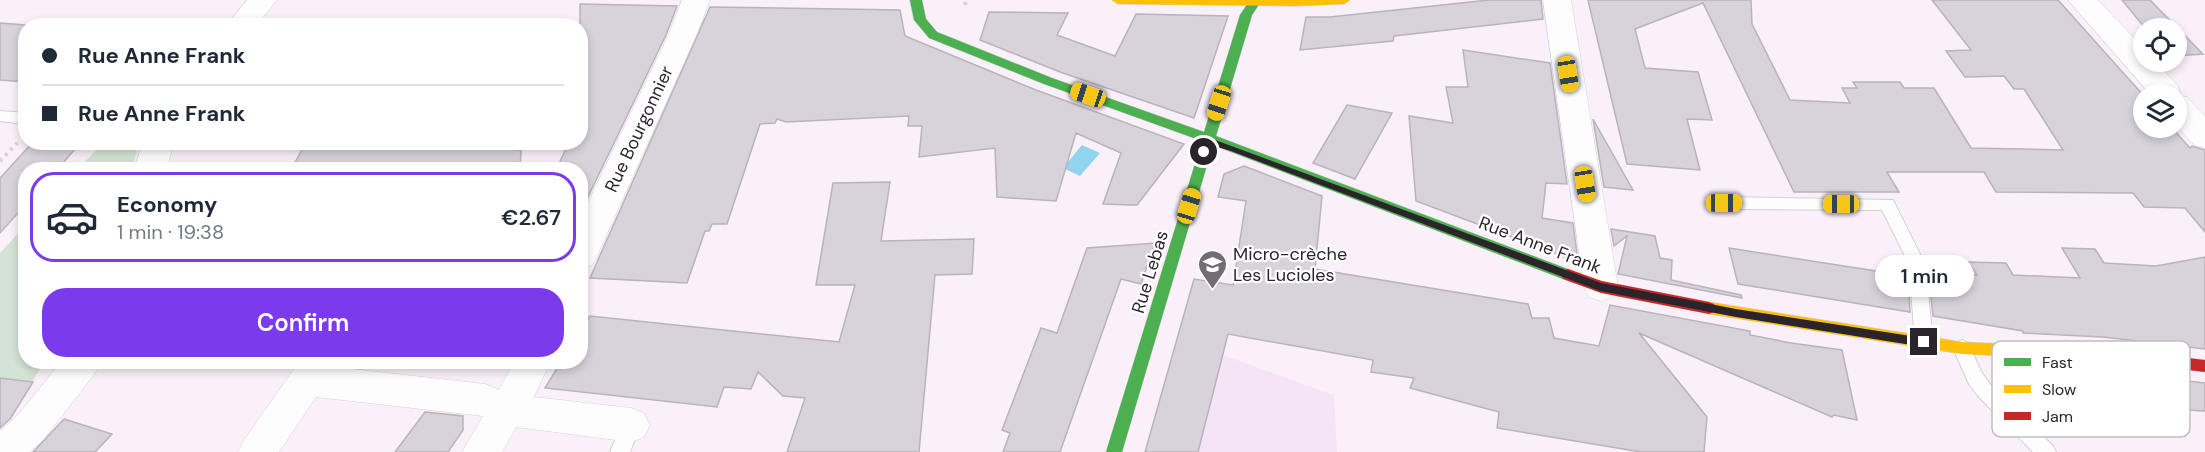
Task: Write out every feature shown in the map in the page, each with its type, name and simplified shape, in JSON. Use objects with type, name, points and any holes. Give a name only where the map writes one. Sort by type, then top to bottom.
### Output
[{"type":"street","points":[[247,18],[263,0]]},
{"type":"street","name":"Rue Bourgonnier","points":[[588,239],[682,36],[696,0]]},
{"type":"street","name":"Rue Anne Frank","points":[[916,0],[920,21],[933,35],[1600,287],[1736,313],[1962,348],[1992,349]]},
{"type":"street","points":[[1118,0],[1344,0]]},
{"type":"street","points":[[1557,0],[1600,287]]},
{"type":"street","points":[[2082,0],[2158,84]]},
{"type":"street","name":"Rue Lebas","points":[[1114,452],[1246,15],[1255,1]]},
{"type":"street","points":[[2187,117],[2205,137]]},
{"type":"street","name":"Rue Anne Frank","points":[[2190,364],[2205,366]]},
{"type":"street","points":[[3,452],[31,427],[77,369]]},
{"type":"street","points":[[481,452],[496,405],[526,369]]},
{"type":"street","points":[[257,452],[305,371],[496,405],[626,438]]},
{"type":"lane","points":[[0,116],[18,117]]},
{"type":"lane","points":[[1724,203],[1887,204],[1917,264],[1924,342]]},
{"type":"lane","points":[[1962,348],[1976,378],[1992,398]]},
{"type":"lane","points":[[2031,437],[2046,452]]},
{"type":"path","points":[[965,5],[966,0]]},
{"type":"path","points":[[0,161],[18,142]]},
{"type":"shaded area","points":[[1181,326],[1227,334],[1223,355],[1334,395],[1337,452],[1145,452]]},
{"type":"green space","points":[[96,150],[137,150],[134,162],[85,162]]},
{"type":"green space","points":[[18,234],[18,369],[40,369],[19,404],[0,421],[0,253]]},
{"type":"water","points":[[1082,145],[1100,153],[1080,176],[1063,168]]},
{"type":"building","points":[[1489,0],[1541,0],[1543,19],[1394,36],[1393,41],[1300,50],[1306,17],[1330,17]]},
{"type":"building","points":[[1588,0],[1751,0],[1752,24],[1790,100],[1850,103],[1842,88],[1857,88],[1853,82],[1900,82],[1904,88],[1934,88],[1971,148],[2063,150],[2024,89],[2014,89],[2004,76],[1965,77],[1946,51],[1971,50],[1932,0],[2058,0],[2133,84],[2133,138],[2181,138],[2190,148],[2192,146],[2205,150],[2205,232],[2185,208],[2144,207],[2133,193],[1996,192],[1984,172],[1887,172],[1899,192],[1794,192],[1703,3],[1635,29],[1645,68],[1698,72],[1712,120],[1687,119],[1700,170],[1627,164]]},
{"type":"building","points":[[2122,0],[2150,0],[2168,18],[2137,18]]},
{"type":"building","points":[[580,4],[677,6],[666,35],[588,197],[588,162],[560,162],[565,150],[588,150],[588,18],[580,18]]},
{"type":"building","points":[[710,7],[900,10],[905,36],[1036,90],[1184,144],[1137,205],[1103,204],[1121,153],[1076,133],[1056,201],[997,197],[995,148],[919,157],[922,126],[908,126],[909,116],[786,122],[777,119],[775,123],[760,124],[727,224],[712,224],[709,231],[705,231],[687,283],[590,278]]},
{"type":"building","points":[[989,12],[1068,13],[1057,35],[1115,56],[1136,14],[1228,16],[1194,118],[1060,72],[980,40]]},
{"type":"building","points":[[0,23],[18,24],[18,81],[0,80]]},
{"type":"building","points":[[2187,38],[2203,54],[2187,55]]},
{"type":"building","points":[[1463,50],[1550,63],[1567,184],[1546,183],[1542,218],[1573,223],[1578,262],[1416,201],[1409,116],[1453,123],[1446,87],[1468,87]]},
{"type":"building","points":[[1347,105],[1392,113],[1355,179],[1313,163]]},
{"type":"building","points":[[1593,119],[1633,190],[1604,187]]},
{"type":"building","points":[[26,150],[74,150],[64,162],[18,162],[18,213],[0,233],[0,178]]},
{"type":"building","points":[[302,150],[521,150],[520,162],[295,162]]},
{"type":"building","points":[[1244,166],[1322,196],[1315,269],[1528,304],[1532,318],[1549,318],[1554,338],[1599,346],[1610,305],[1750,331],[1750,335],[1791,343],[1842,350],[1857,420],[1834,415],[1832,417],[1639,333],[1707,417],[1704,452],[1641,452],[1497,428],[1499,412],[1410,388],[1414,378],[1371,372],[1373,360],[1228,334],[1198,452],[1145,452],[1194,279],[1233,285],[1246,201],[1218,197],[1224,174]]},
{"type":"building","points":[[890,182],[881,241],[974,239],[972,274],[935,275],[919,452],[787,452],[805,398],[783,396],[758,372],[751,389],[724,387],[717,407],[545,388],[557,369],[588,369],[588,319],[590,316],[839,342],[855,285],[816,285],[833,183]]},
{"type":"building","points":[[1611,229],[1655,236],[1660,258],[1672,260],[1671,280],[1741,295],[1742,298],[1618,274],[1627,236],[1614,246]]},
{"type":"building","points":[[1155,243],[1141,284],[1121,279],[1060,452],[1003,452],[1010,433],[1002,430],[1041,328],[1057,333],[1087,248]]},
{"type":"building","points":[[1729,248],[1908,276],[1910,312],[1738,284]]},
{"type":"building","points":[[2062,248],[2095,249],[2104,263],[2156,266],[2205,257],[2205,349],[2190,347],[2190,341],[2137,341],[2023,333],[2023,331],[1933,316],[1929,279],[1946,282],[1942,273],[1977,275],[1968,262],[2006,263],[2013,275],[2080,278]]},
{"type":"building","points":[[0,378],[33,382],[10,419],[0,428]]},
{"type":"building","points":[[2190,381],[2205,383],[2205,411],[2190,410]]},
{"type":"building","points":[[425,412],[463,416],[463,430],[448,452],[395,452]]},
{"type":"building","points":[[64,419],[112,434],[95,452],[33,452]]},
{"type":"traffic: fast","points":[[916,0],[920,20],[933,35],[1048,81],[1166,122],[1568,275]]},
{"type":"traffic: fast","points":[[1114,452],[1246,15],[1256,0]]},
{"type":"traffic: slow","points":[[1118,0],[1295,2],[1344,0]]},
{"type":"traffic: slow","points":[[1709,308],[1962,348],[1992,349]]},
{"type":"traffic: jam","points":[[1568,275],[1601,287],[1709,308]]},
{"type":"traffic: jam","points":[[2190,364],[2205,366]]},
{"type":"place","name":"Micro-crèche Les Lucioles","points":[[1212,290]]},
{"type":"route","points":[[1204,152],[1207,140],[1234,149],[1600,287],[1736,313],[1924,342]]}]
